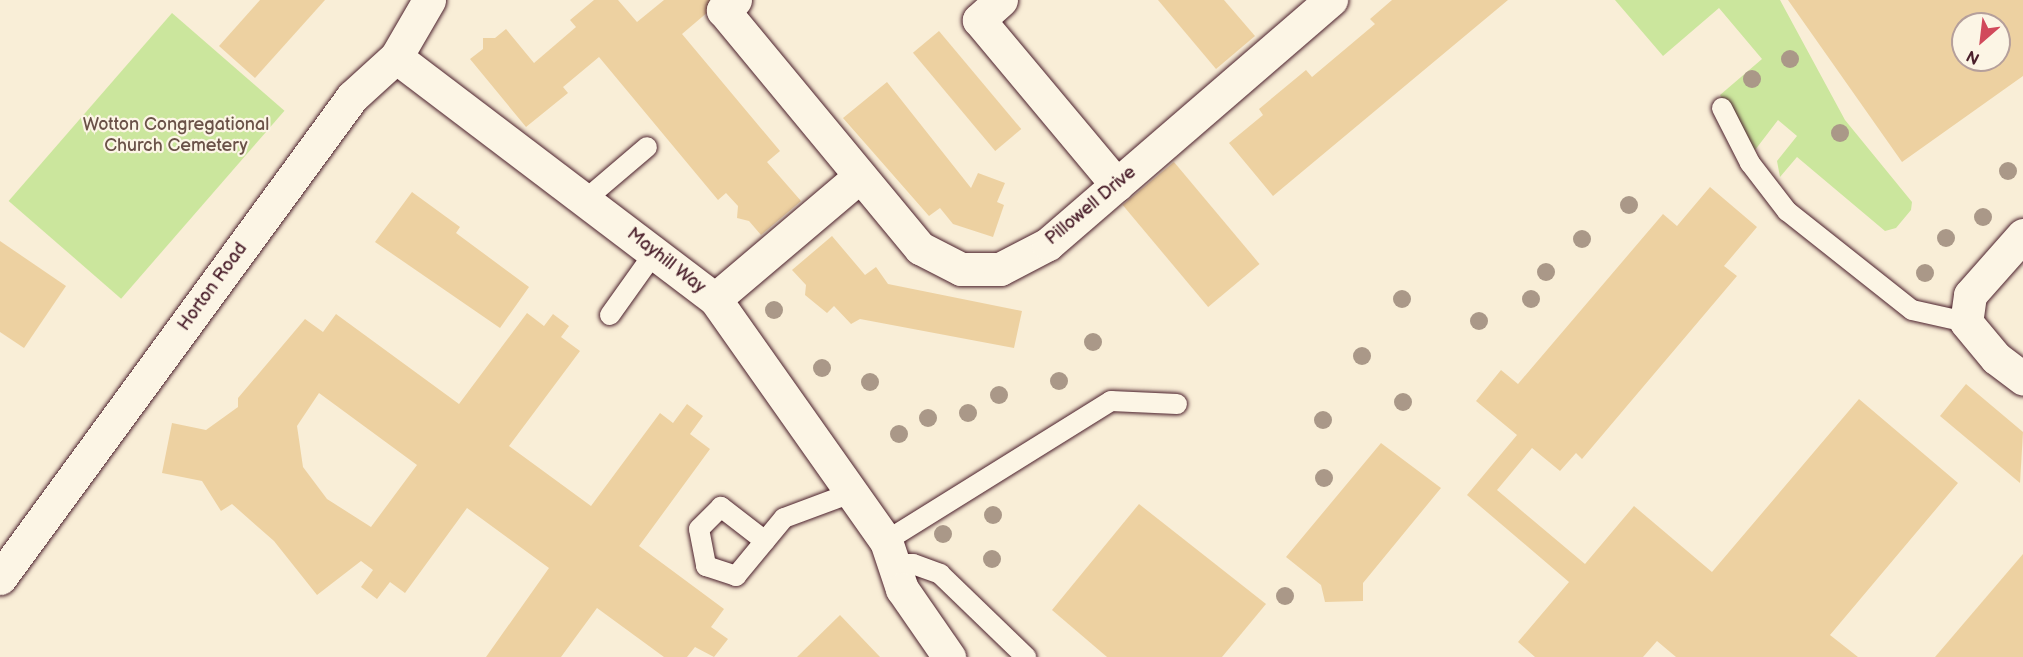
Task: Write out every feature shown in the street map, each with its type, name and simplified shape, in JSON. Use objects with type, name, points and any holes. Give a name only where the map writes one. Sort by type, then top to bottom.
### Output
[{"type":"street","name":"Horton Road","points":[[0,578],[352,97],[396,57],[429,0]]},
{"type":"street","name":"Pillowell Drive","points":[[735,0],[723,10],[920,248],[961,269],[1000,269],[1048,244],[1117,185],[1314,5]]},
{"type":"street","points":[[1001,0],[979,20],[1117,185]]},
{"type":"street","name":"Mayhill Way","points":[[396,57],[715,299],[851,493],[884,544],[902,589],[949,657]]},
{"type":"street","points":[[715,299],[860,176]]},
{"type":"street","points":[[2023,235],[1970,295],[1966,322],[1996,358],[2023,378]]},
{"type":"lane","points":[[1722,108],[1750,163],[1787,210],[1912,310],[1966,322]]},
{"type":"lane","points":[[586,199],[647,147]]},
{"type":"lane","points":[[610,315],[655,252]]},
{"type":"lane","points":[[1026,657],[940,574],[913,564],[884,544],[1112,401],[1177,404]]},
{"type":"lane","points":[[765,541],[784,518],[851,493]]},
{"type":"green space","points":[[1615,0],[1780,0],[1845,120],[1912,202],[1911,210],[1896,228],[1885,231],[1797,157],[1780,177],[1777,161],[1797,136],[1778,120],[1752,154],[1720,95],[1762,59],[1719,8],[1663,56]]},
{"type":"green space","name":"Wotton Congregational Church Cemetery","points":[[172,13],[284,111],[121,299],[9,201]]},
{"type":"building","points":[[260,0],[325,0],[255,78],[219,46]]},
{"type":"building","points":[[594,0],[618,0],[637,22],[664,0],[722,0],[682,34],[780,151],[767,162],[801,201],[761,235],[749,221],[737,218],[738,206],[726,193],[718,200],[599,57],[563,87],[568,93],[526,127],[470,59],[483,49],[483,38],[495,38],[506,29],[534,63],[576,27],[570,20]]},
{"type":"building","points":[[1158,0],[1224,0],[1255,36],[1216,69]]},
{"type":"building","points":[[1392,0],[1508,0],[1273,196],[1229,143],[1263,115],[1259,109],[1306,70],[1312,77],[1375,24],[1370,19]]},
{"type":"building","points":[[1788,0],[2023,0],[2023,76],[1902,162]]},
{"type":"building","points":[[939,31],[1021,129],[995,151],[913,53]]},
{"type":"building","points":[[887,82],[971,188],[978,173],[1005,183],[997,202],[1004,205],[993,237],[953,224],[940,208],[929,216],[843,118]]},
{"type":"building","points":[[1174,162],[1259,264],[1208,307],[1123,205]]},
{"type":"building","points":[[1710,187],[1757,227],[1724,266],[1737,276],[1582,459],[1576,453],[1560,471],[1532,448],[1497,490],[1585,564],[1634,506],[1712,572],[1859,399],[1958,483],[1830,635],[1858,657],[1676,657],[1657,641],[1643,657],[1535,657],[1518,642],[1569,582],[1467,495],[1517,435],[1476,401],[1501,370],[1518,384],[1663,214],[1677,226]]},
{"type":"building","points":[[412,192],[460,227],[456,233],[529,287],[500,328],[375,242]]},
{"type":"building","points":[[832,236],[865,275],[876,267],[888,284],[1022,311],[1014,348],[860,319],[851,324],[834,306],[827,313],[805,295],[806,285],[792,270]]},
{"type":"building","points":[[0,241],[66,286],[24,348],[0,332]]},
{"type":"building","points":[[527,313],[544,326],[553,314],[569,326],[561,337],[580,351],[509,446],[591,506],[660,413],[673,423],[687,404],[703,416],[690,434],[710,449],[639,546],[724,609],[711,627],[728,639],[714,657],[695,647],[687,657],[664,657],[597,608],[561,657],[486,657],[549,568],[467,508],[405,593],[390,582],[377,599],[361,587],[373,570],[361,561],[317,595],[274,541],[232,504],[221,511],[202,481],[162,473],[172,423],[206,430],[238,407],[238,398],[305,319],[323,332],[336,314],[459,404]],"holes":[[[319,393],[417,465],[371,527],[327,499],[303,467],[297,426]]]},
{"type":"building","points":[[1966,384],[2023,432],[2020,483],[1940,416]]},
{"type":"building","points":[[1381,443],[1441,488],[1363,583],[1363,601],[1325,602],[1321,585],[1286,557]]},
{"type":"building","points":[[1139,504],[1266,604],[1222,657],[1107,657],[1052,610]]},
{"type":"building","points":[[2023,554],[2023,657],[1935,657]]},
{"type":"building","points":[[840,615],[880,657],[797,657]]}]
